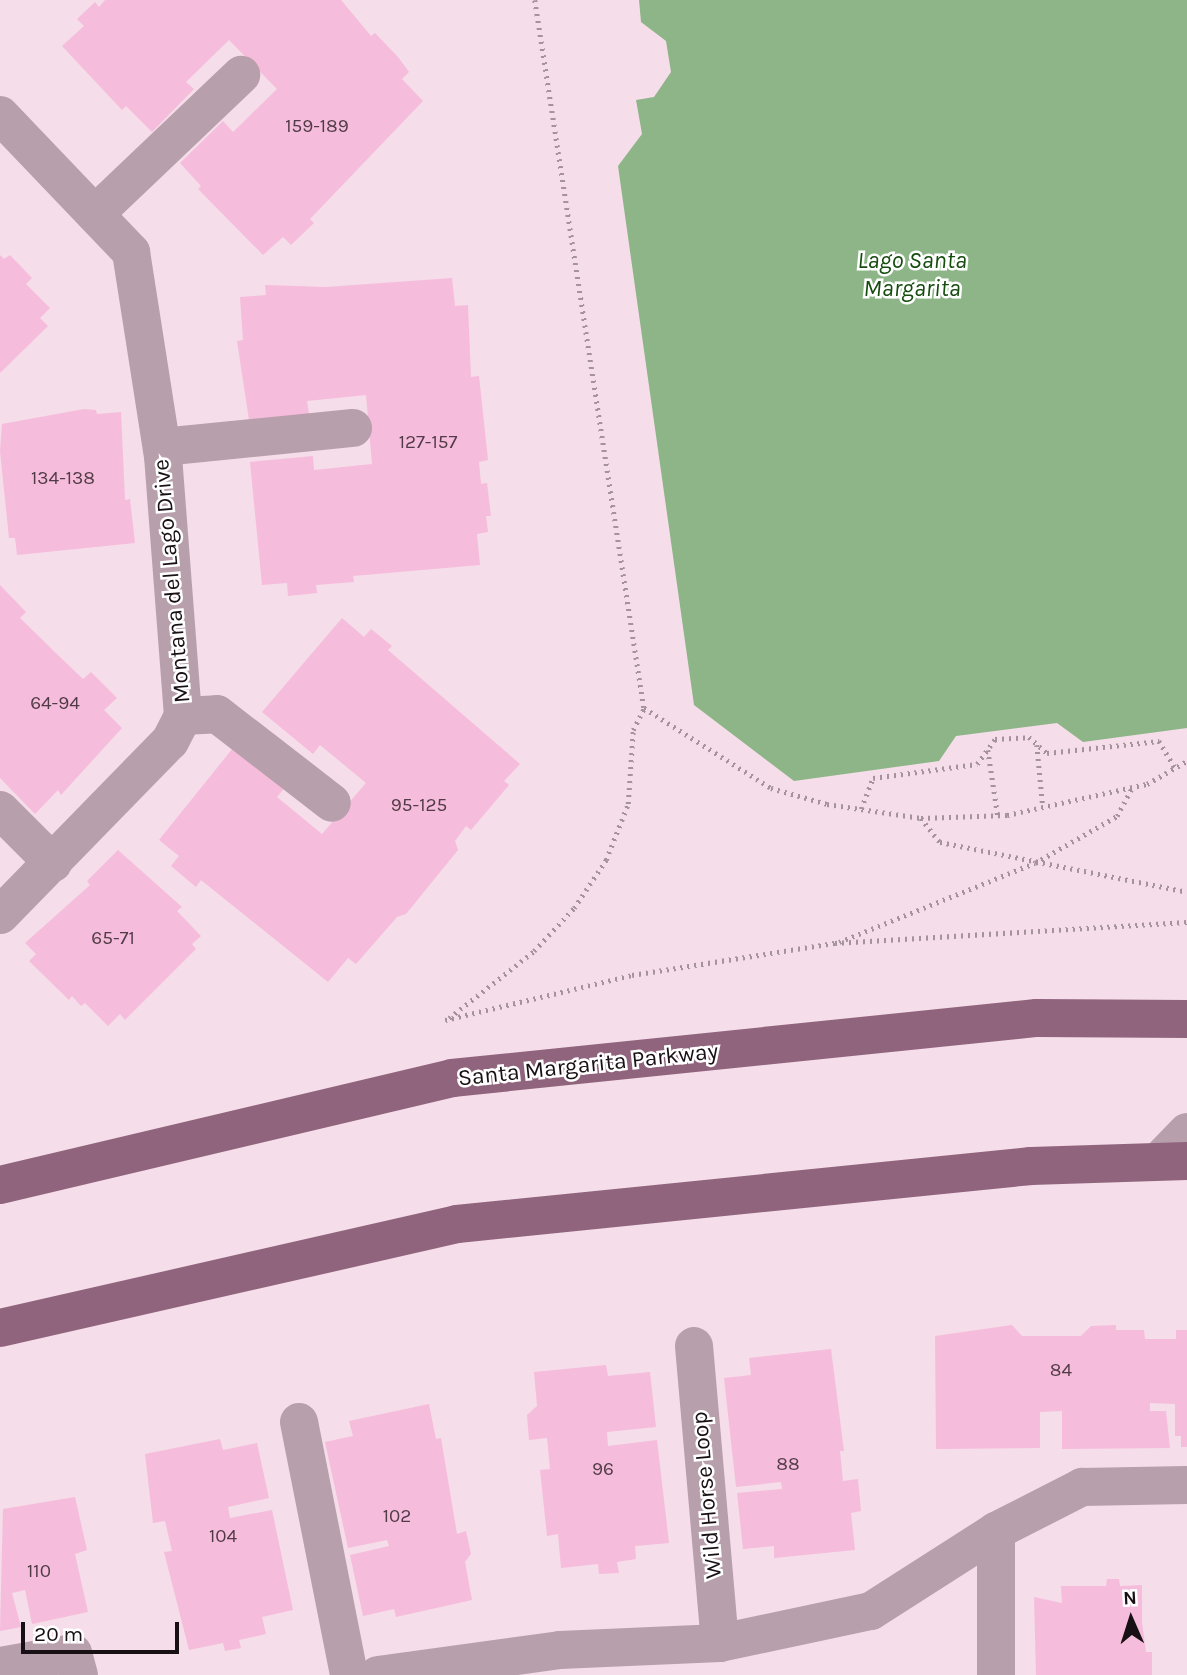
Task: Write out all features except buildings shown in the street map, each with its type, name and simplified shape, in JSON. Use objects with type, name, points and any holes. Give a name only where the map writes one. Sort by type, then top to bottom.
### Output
[{"type":"main road","name":"Santa Margarita Parkway","points":[[0,1185],[452,1078],[1037,1018],[1187,1019]]},
{"type":"main road","points":[[0,1328],[457,1224],[1031,1166],[1174,1160]]},
{"type":"street","points":[[95,214],[241,75]]},
{"type":"street","name":"Montana del Lago Drive","points":[[0,115],[131,252],[162,447],[183,716],[170,741],[0,915]]},
{"type":"street","name":"Montana del Lago Drive","points":[[162,447],[353,428]]},
{"type":"street","name":"Montana del Lago Drive","points":[[183,716],[217,714],[332,803]]},
{"type":"street","points":[[0,810],[53,863]]},
{"type":"street","points":[[1174,1160],[1187,1132]]},
{"type":"street","name":"Wild Horse Loop","points":[[694,1346],[720,1643]]},
{"type":"street","points":[[299,1422],[349,1675]]},
{"type":"street","points":[[378,1675],[563,1663],[720,1643],[871,1611],[996,1531],[1082,1487],[1187,1485]]},
{"type":"street","points":[[996,1531],[996,1675]]},
{"type":"street","points":[[0,1666],[73,1653],[79,1675]]},
{"type":"path","points":[[535,0],[644,708],[633,730],[628,804],[606,860],[574,908],[534,951],[445,1020],[632,975],[835,943],[1187,922]]},
{"type":"path","points":[[644,708],[771,788],[861,809],[921,818],[998,816],[1133,788],[1187,761]]},
{"type":"path","points":[[861,809],[873,778],[977,764],[995,740],[1029,737],[1046,754],[1159,741],[1175,768]]},
{"type":"path","points":[[1037,744],[1044,807]]},
{"type":"path","points":[[988,750],[998,816]]},
{"type":"path","points":[[835,943],[1035,863],[1117,816],[1133,788]]},
{"type":"path","points":[[921,818],[940,842],[1187,892]]},
{"type":"water","name":"Lago Santa Margarita","points":[[639,0],[1187,0],[1187,728],[1083,742],[1057,723],[956,736],[939,761],[794,781],[694,705],[618,166],[642,134],[636,100],[654,97],[671,72],[666,41],[641,22]]}]
